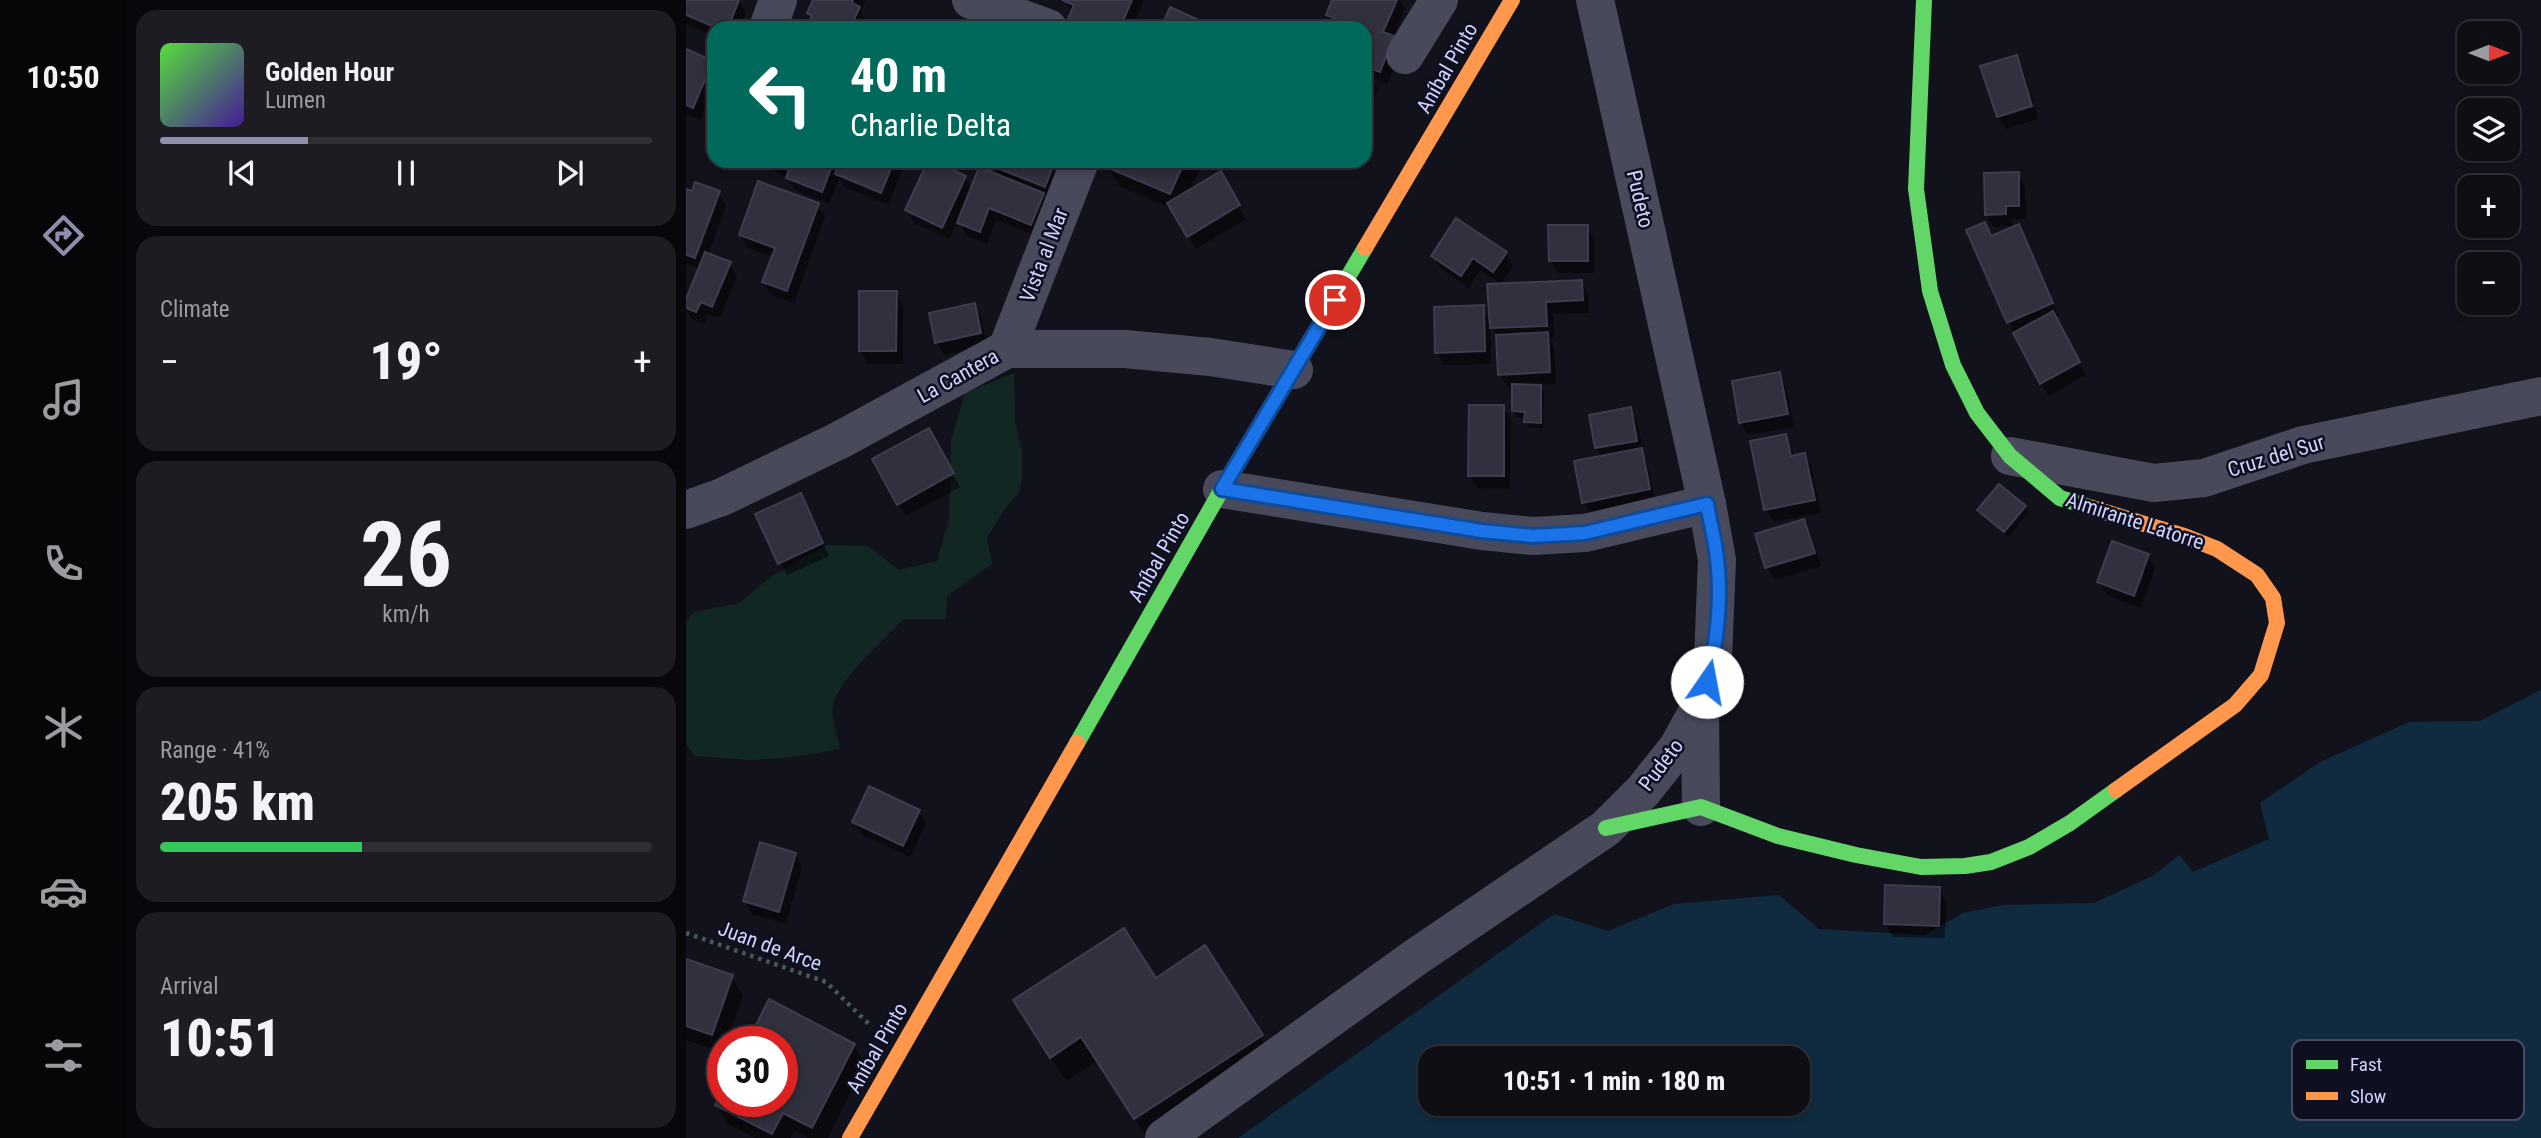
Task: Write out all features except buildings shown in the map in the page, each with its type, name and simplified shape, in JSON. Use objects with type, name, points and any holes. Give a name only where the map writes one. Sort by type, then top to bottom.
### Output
[{"type":"street","points":[[770,21],[778,0]]},
{"type":"street","points":[[971,0],[1029,21]]},
{"type":"street","points":[[1405,55],[1439,0]]},
{"type":"street","name":"Aníbal Pinto","points":[[850,1138],[1222,489],[1512,0]]},
{"type":"street","name":"Pudeto","points":[[1164,1138],[1416,957],[1606,828],[1643,791],[1678,747],[1700,707],[1713,658],[1717,560],[1707,504],[1595,0]]},
{"type":"street","name":"Almirante Latorre","points":[[1701,807],[1778,836],[1856,855],[1921,867],[1965,866],[1991,862],[2029,847],[2070,822],[2235,705],[2261,674],[2272,645],[2277,623],[2273,598],[2257,575],[2217,549],[2184,536],[2060,498],[2010,456],[1978,414],[1953,365],[1930,291],[1916,189],[1924,0]]},
{"type":"street","name":"Vista al Mar","points":[[1007,349],[1077,168]]},
{"type":"street","name":"La Cantera","points":[[686,510],[722,497],[840,440],[1007,349],[1125,349],[1210,357],[1294,370]]},
{"type":"street","name":"Cruz del Sur","points":[[2010,456],[2154,483],[2204,478],[2302,445],[2541,396]]},
{"type":"street","points":[[1222,489],[1482,531],[1533,536],[1585,533],[1707,504]]},
{"type":"street","points":[[1606,828],[1701,807],[1700,707]]},
{"type":"path","name":"Juan de Arce","points":[[686,933],[826,982],[898,1054]]},
{"type":"green space","points":[[1014,373],[1015,422],[1022,450],[1022,477],[1019,493],[1004,510],[987,538],[992,564],[947,596],[946,619],[904,619],[853,671],[837,695],[832,710],[840,749],[786,758],[749,760],[695,756],[686,744],[686,622],[694,612],[739,603],[772,576],[827,545],[868,546],[899,570],[937,561],[949,519],[951,440],[965,393]]},
{"type":"water","points":[[2541,690],[2541,1138],[1238,1138],[1554,914],[1608,931],[1674,904],[1779,895],[1819,929],[1925,935],[1963,913],[2003,905],[2094,903],[2154,875],[2179,855],[2193,872],[2269,839],[2260,803],[2320,762],[2409,722],[2480,721]]},
{"type":"traffic: fast","points":[[1924,0],[1916,189],[1930,291],[1953,365],[1977,413],[2010,456],[2060,498],[2092,508]]},
{"type":"traffic: fast","points":[[1077,743],[1222,489],[1365,248]]},
{"type":"traffic: fast","points":[[1606,828],[1701,807],[1778,836],[1856,855],[1921,867],[1965,866],[1991,862],[2029,847],[2070,823],[2116,790]]},
{"type":"traffic: slow","points":[[1365,248],[1512,0]]},
{"type":"traffic: slow","points":[[2092,508],[2217,549],[2257,575],[2273,598],[2277,623],[2261,675],[2235,705],[2116,790]]},
{"type":"traffic: slow","points":[[850,1138],[1077,743]]},
{"type":"route","points":[[1335,300],[1222,489],[1482,531],[1533,536],[1585,533],[1707,504],[1717,560],[1717,604],[1713,658],[1707,682]]}]
